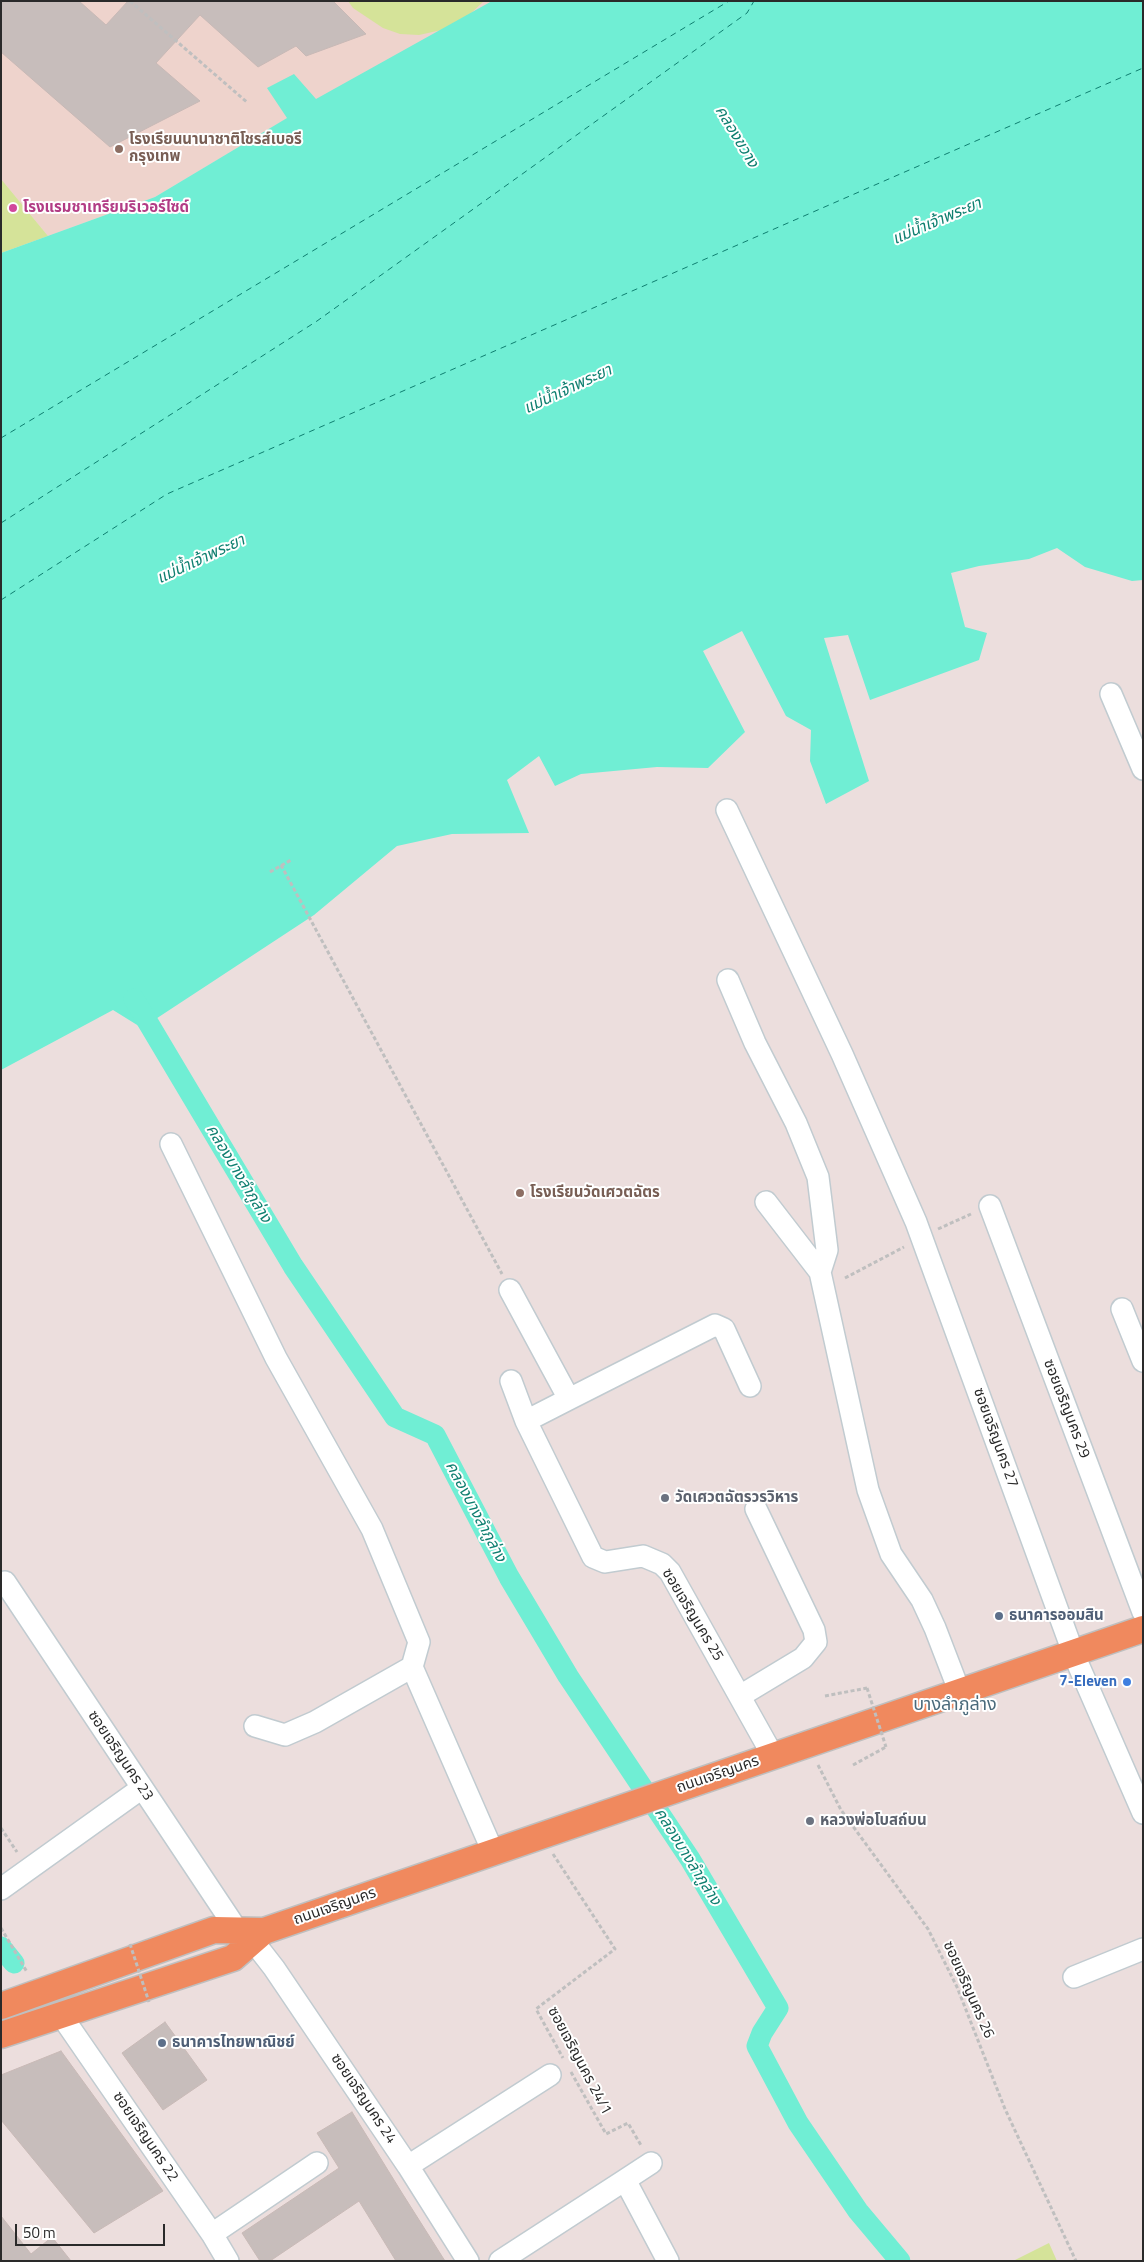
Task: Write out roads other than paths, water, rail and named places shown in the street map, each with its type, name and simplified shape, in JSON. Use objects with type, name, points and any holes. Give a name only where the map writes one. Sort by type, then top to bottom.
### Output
[{"type":"main road","name":"ถนนเจริญนคร","points":[[1,2006],[214,1930],[252,1934],[1074,1655],[1143,1629]]},
{"type":"main road","name":"ถนนเจริญนคร","points":[[1,2035],[233,1958],[252,1934]]},
{"type":"street","points":[[1111,694],[1143,769]]},
{"type":"street","name":"ซอยเจริญนคร 27","points":[[728,810],[842,1054],[916,1222],[1074,1655],[1143,1813]]},
{"type":"street","points":[[728,980],[755,1043],[796,1123],[818,1177],[827,1250],[820,1272]]},
{"type":"street","points":[[171,1144],[276,1358],[372,1529],[419,1642],[412,1667],[493,1852]]},
{"type":"street","points":[[766,1202],[820,1272],[868,1490],[891,1554],[925,1607],[960,1694]]},
{"type":"street","name":"ซอยเจริญนคร 29","points":[[990,1206],[1143,1612]]},
{"type":"street","points":[[510,1290],[569,1399]]},
{"type":"street","points":[[1122,1310],[1143,1361]]},
{"type":"street","points":[[526,1421],[715,1325],[724,1330],[750,1386]]},
{"type":"street","name":"ซอยเจริญนคร 25","points":[[511,1381],[526,1421],[593,1557],[605,1562],[643,1556],[662,1564],[670,1572],[773,1756]]},
{"type":"street","points":[[740,1696],[803,1658],[816,1642],[814,1630],[756,1509]]},
{"type":"street","name":"ซอยเจริญนคร 23","points":[[5,1582],[142,1788],[252,1934]]},
{"type":"street","points":[[255,1726],[285,1736],[315,1722],[412,1667]]},
{"type":"street","points":[[1,1889],[142,1788]]},
{"type":"street","name":"ซอยเจริญนคร 24","points":[[252,1934],[408,2166],[468,2261]]},
{"type":"street","points":[[1074,1977],[1143,1949]]},
{"type":"street","name":"ซอยเจริญนคร 22","points":[[61,2014],[212,2234],[228,2261]]},
{"type":"street","points":[[408,2166],[550,2075]]},
{"type":"street","points":[[212,2234],[317,2163]]},
{"type":"street","points":[[500,2261],[651,2163]]},
{"type":"street","points":[[625,2180],[668,2261]]},
{"type":"water","points":[[492,1],[1143,1],[1143,580],[1132,581],[1085,567],[1057,548],[1029,559],[979,566],[951,573],[965,627],[987,633],[979,660],[870,700],[848,635],[824,638],[869,781],[826,804],[810,761],[811,730],[786,716],[742,631],[703,651],[745,732],[708,768],[657,767],[581,774],[555,786],[539,756],[507,780],[529,833],[452,834],[397,846],[314,915],[142,1028],[113,1010],[1,1070],[1,253],[155,197],[287,118],[267,88],[294,74],[316,99]]},
{"type":"waterway","name":"คลองบางลำภูล่าง","points":[[134,999],[293,1266],[395,1417],[435,1435],[509,1577],[568,1676],[690,1859],[778,2008],[762,2033],[757,2046],[798,2123],[858,2211],[900,2261]]},
{"type":"waterway","points":[[1,1947],[14,1963]]},
{"type":"place","name":"โรงเรียนนานาชาติโชรส์เบอรี กรุงเทพ","points":[[119,149]]},
{"type":"place","name":"โรงแรมชาเทรียมริเวอร์ไซด์","points":[[13,208]]},
{"type":"place","name":"โรงเรียนวัดเศวตฉัตร","points":[[520,1193]]},
{"type":"place","name":"วัดเศวตฉัตรวรวิหาร","points":[[665,1498]]},
{"type":"place","name":"ธนาคารออมสิน","points":[[999,1616]]},
{"type":"place","name":"7-Eleven","points":[[1127,1682]]},
{"type":"place","name":"หลวงพ่อโบสถ์บน","points":[[810,1821]]},
{"type":"place","name":"ธนาคารไทยพาณิชย์","points":[[162,2043]]},
{"type":"district","name":"บางลำภูล่าง","points":[[955,1706]]},
{"type":"water label","name":"คลองขวาง","points":[[736,137]]},
{"type":"water label","name":"แม่น้ำเจ้าพระยา","points":[[937,222]]},
{"type":"water label","name":"แม่น้ำเจ้าพระยา","points":[[568,390]]},
{"type":"water label","name":"แม่น้ำเจ้าพระยา","points":[[201,560]]}]
